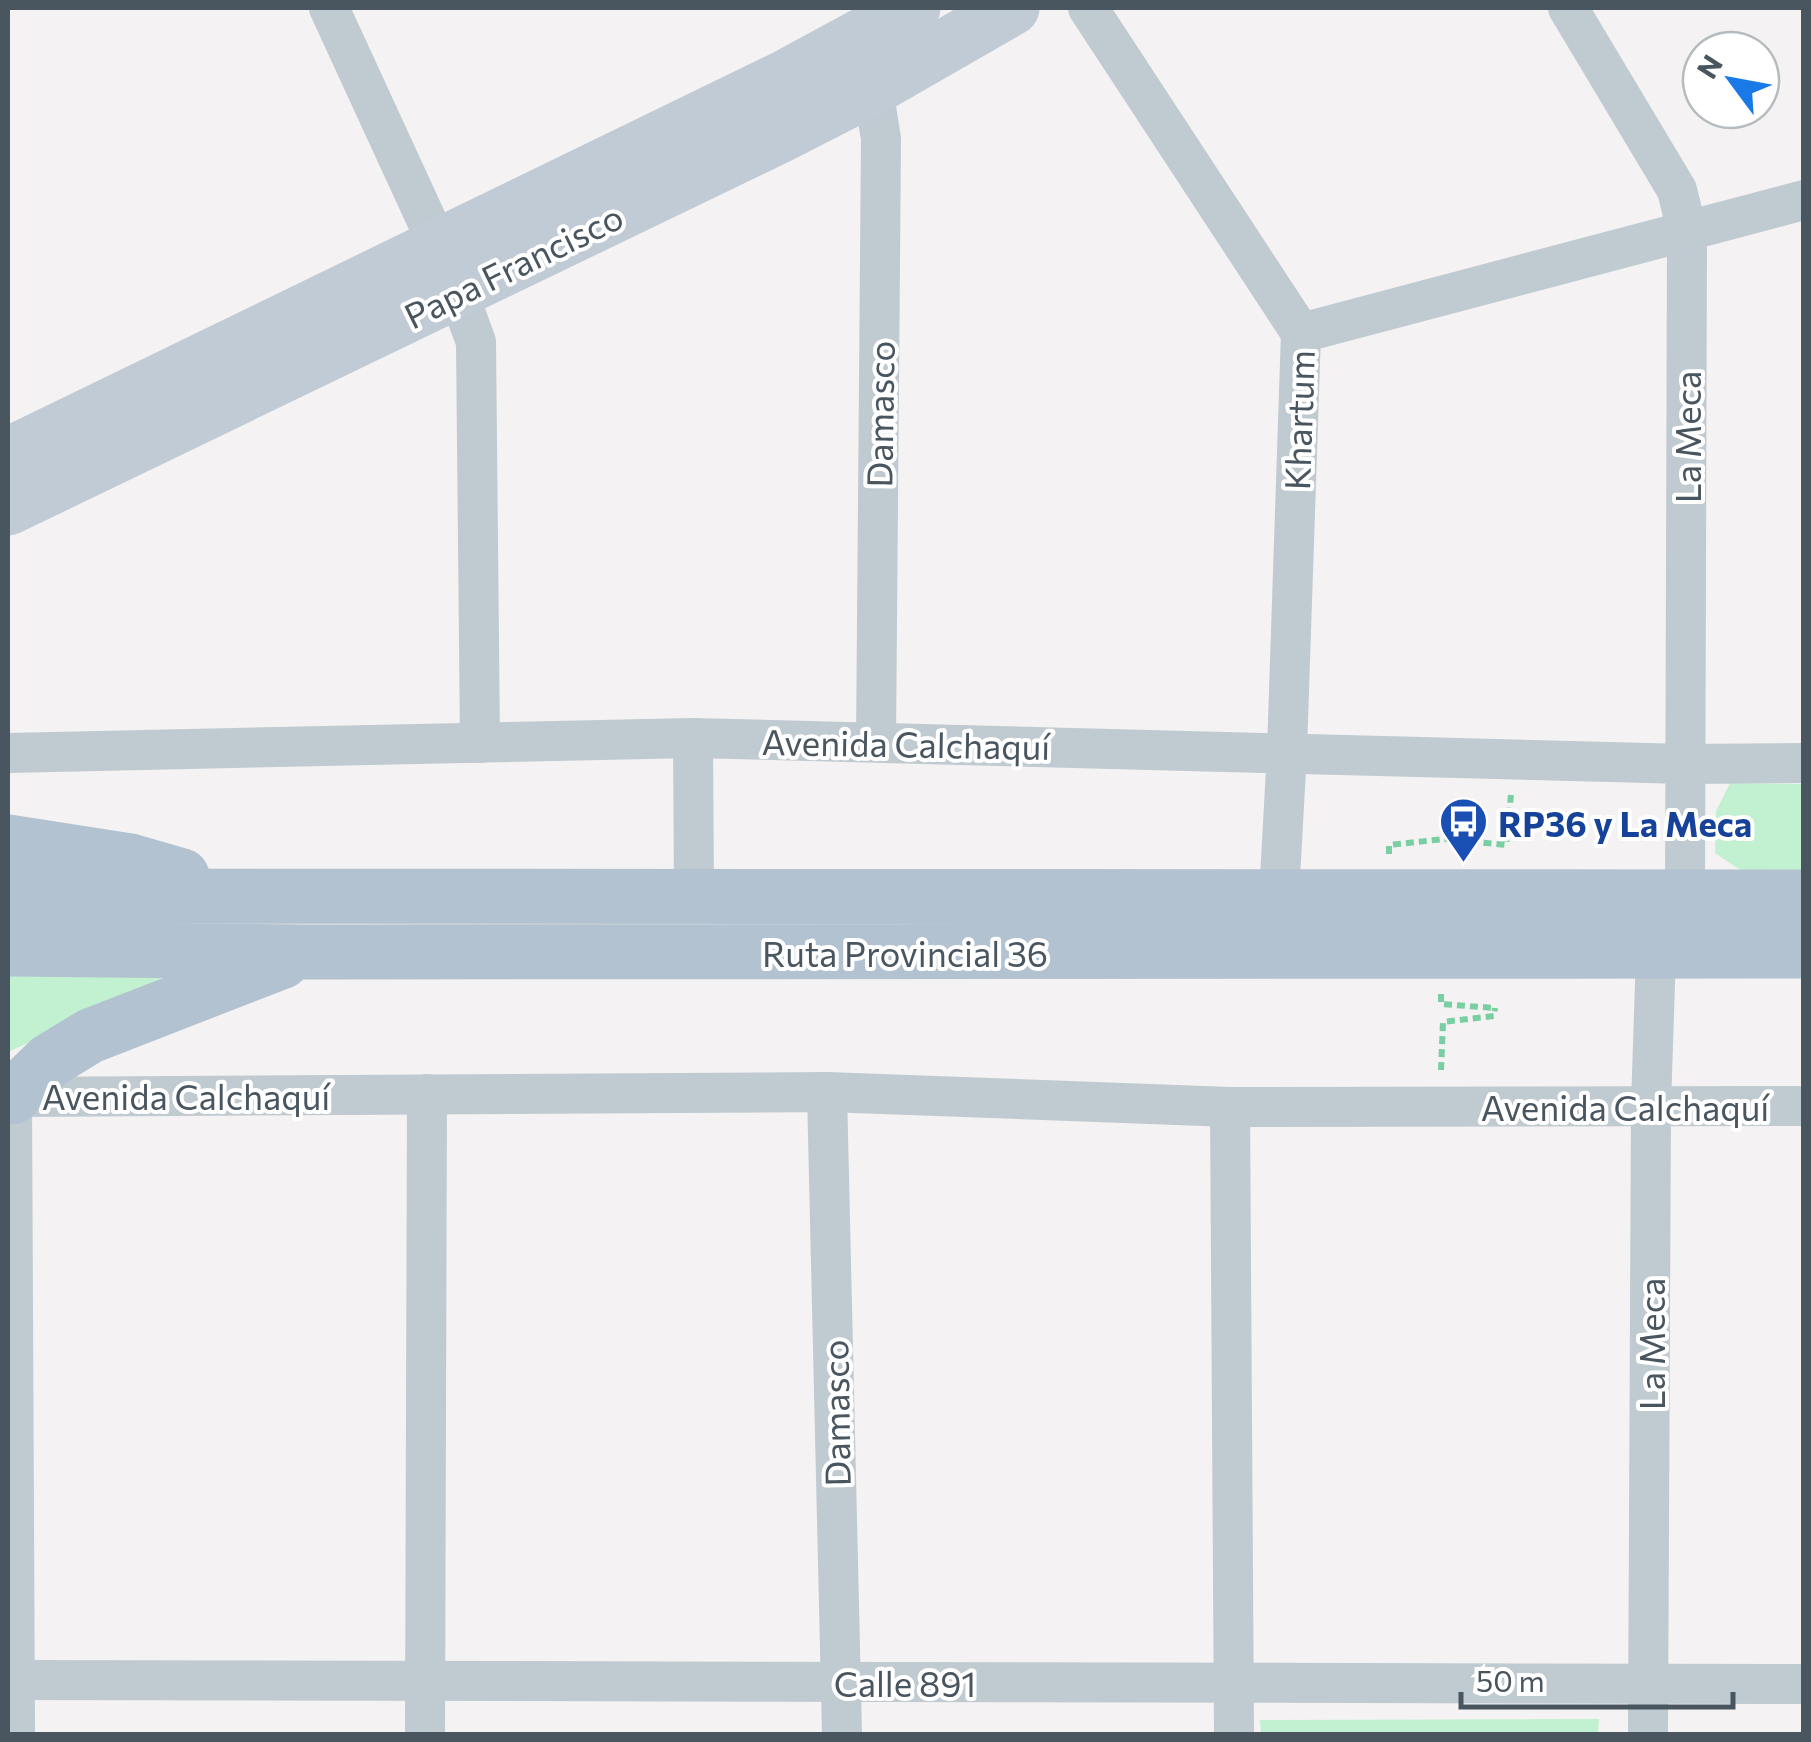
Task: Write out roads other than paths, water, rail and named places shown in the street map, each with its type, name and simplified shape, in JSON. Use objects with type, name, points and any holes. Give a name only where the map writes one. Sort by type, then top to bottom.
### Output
[{"type":"main road","name":"Papa Francisco","points":[[8,508],[449,270],[913,8]]},
{"type":"main road","name":"Papa Francisco","points":[[8,455],[873,88],[1012,8]]},
{"type":"main road","points":[[8,842],[130,861],[193,880],[283,896]]},
{"type":"main road","name":"Ruta Provincial 36","points":[[8,896],[1804,897]]},
{"type":"main road","name":"Ruta Provincial 36","points":[[8,948],[308,952],[1804,952]]},
{"type":"main road","points":[[10,1096],[49,1061],[90,1036],[308,952]]},
{"type":"street","points":[[329,8],[449,270],[476,342],[480,743]]},
{"type":"street","name":"Khartum","points":[[1088,8],[1300,333],[1288,752],[1279,896]]},
{"type":"street","name":"La Meca","points":[[1568,8],[1677,190],[1687,231],[1685,897]]},
{"type":"street","name":"Damasco","points":[[873,88],[881,139],[876,742]]},
{"type":"street","points":[[1300,333],[1804,200]]},
{"type":"street","points":[[694,738],[694,895]]},
{"type":"street","name":"Avenida Calchaquí","points":[[8,753],[694,738],[1685,764],[1804,763]]},
{"type":"street","name":"La Meca","points":[[1648,1734],[1651,1106],[1656,953]]},
{"type":"street","name":"Damasco","points":[[826,1092],[842,1734]]},
{"type":"street","name":"Avenida Calchaquí","points":[[10,1096],[826,1092],[1230,1106],[1804,1106]]},
{"type":"street","points":[[424,1734],[428,1094]]},
{"type":"street","points":[[10,1096],[11,1680],[15,1734]]},
{"type":"street","points":[[1230,1106],[1234,1734]]},
{"type":"street","name":"Calle 891","points":[[11,1680],[1804,1684]]},
{"type":"place","name":"RP36 y La Meca","points":[[1463,864]]}]
